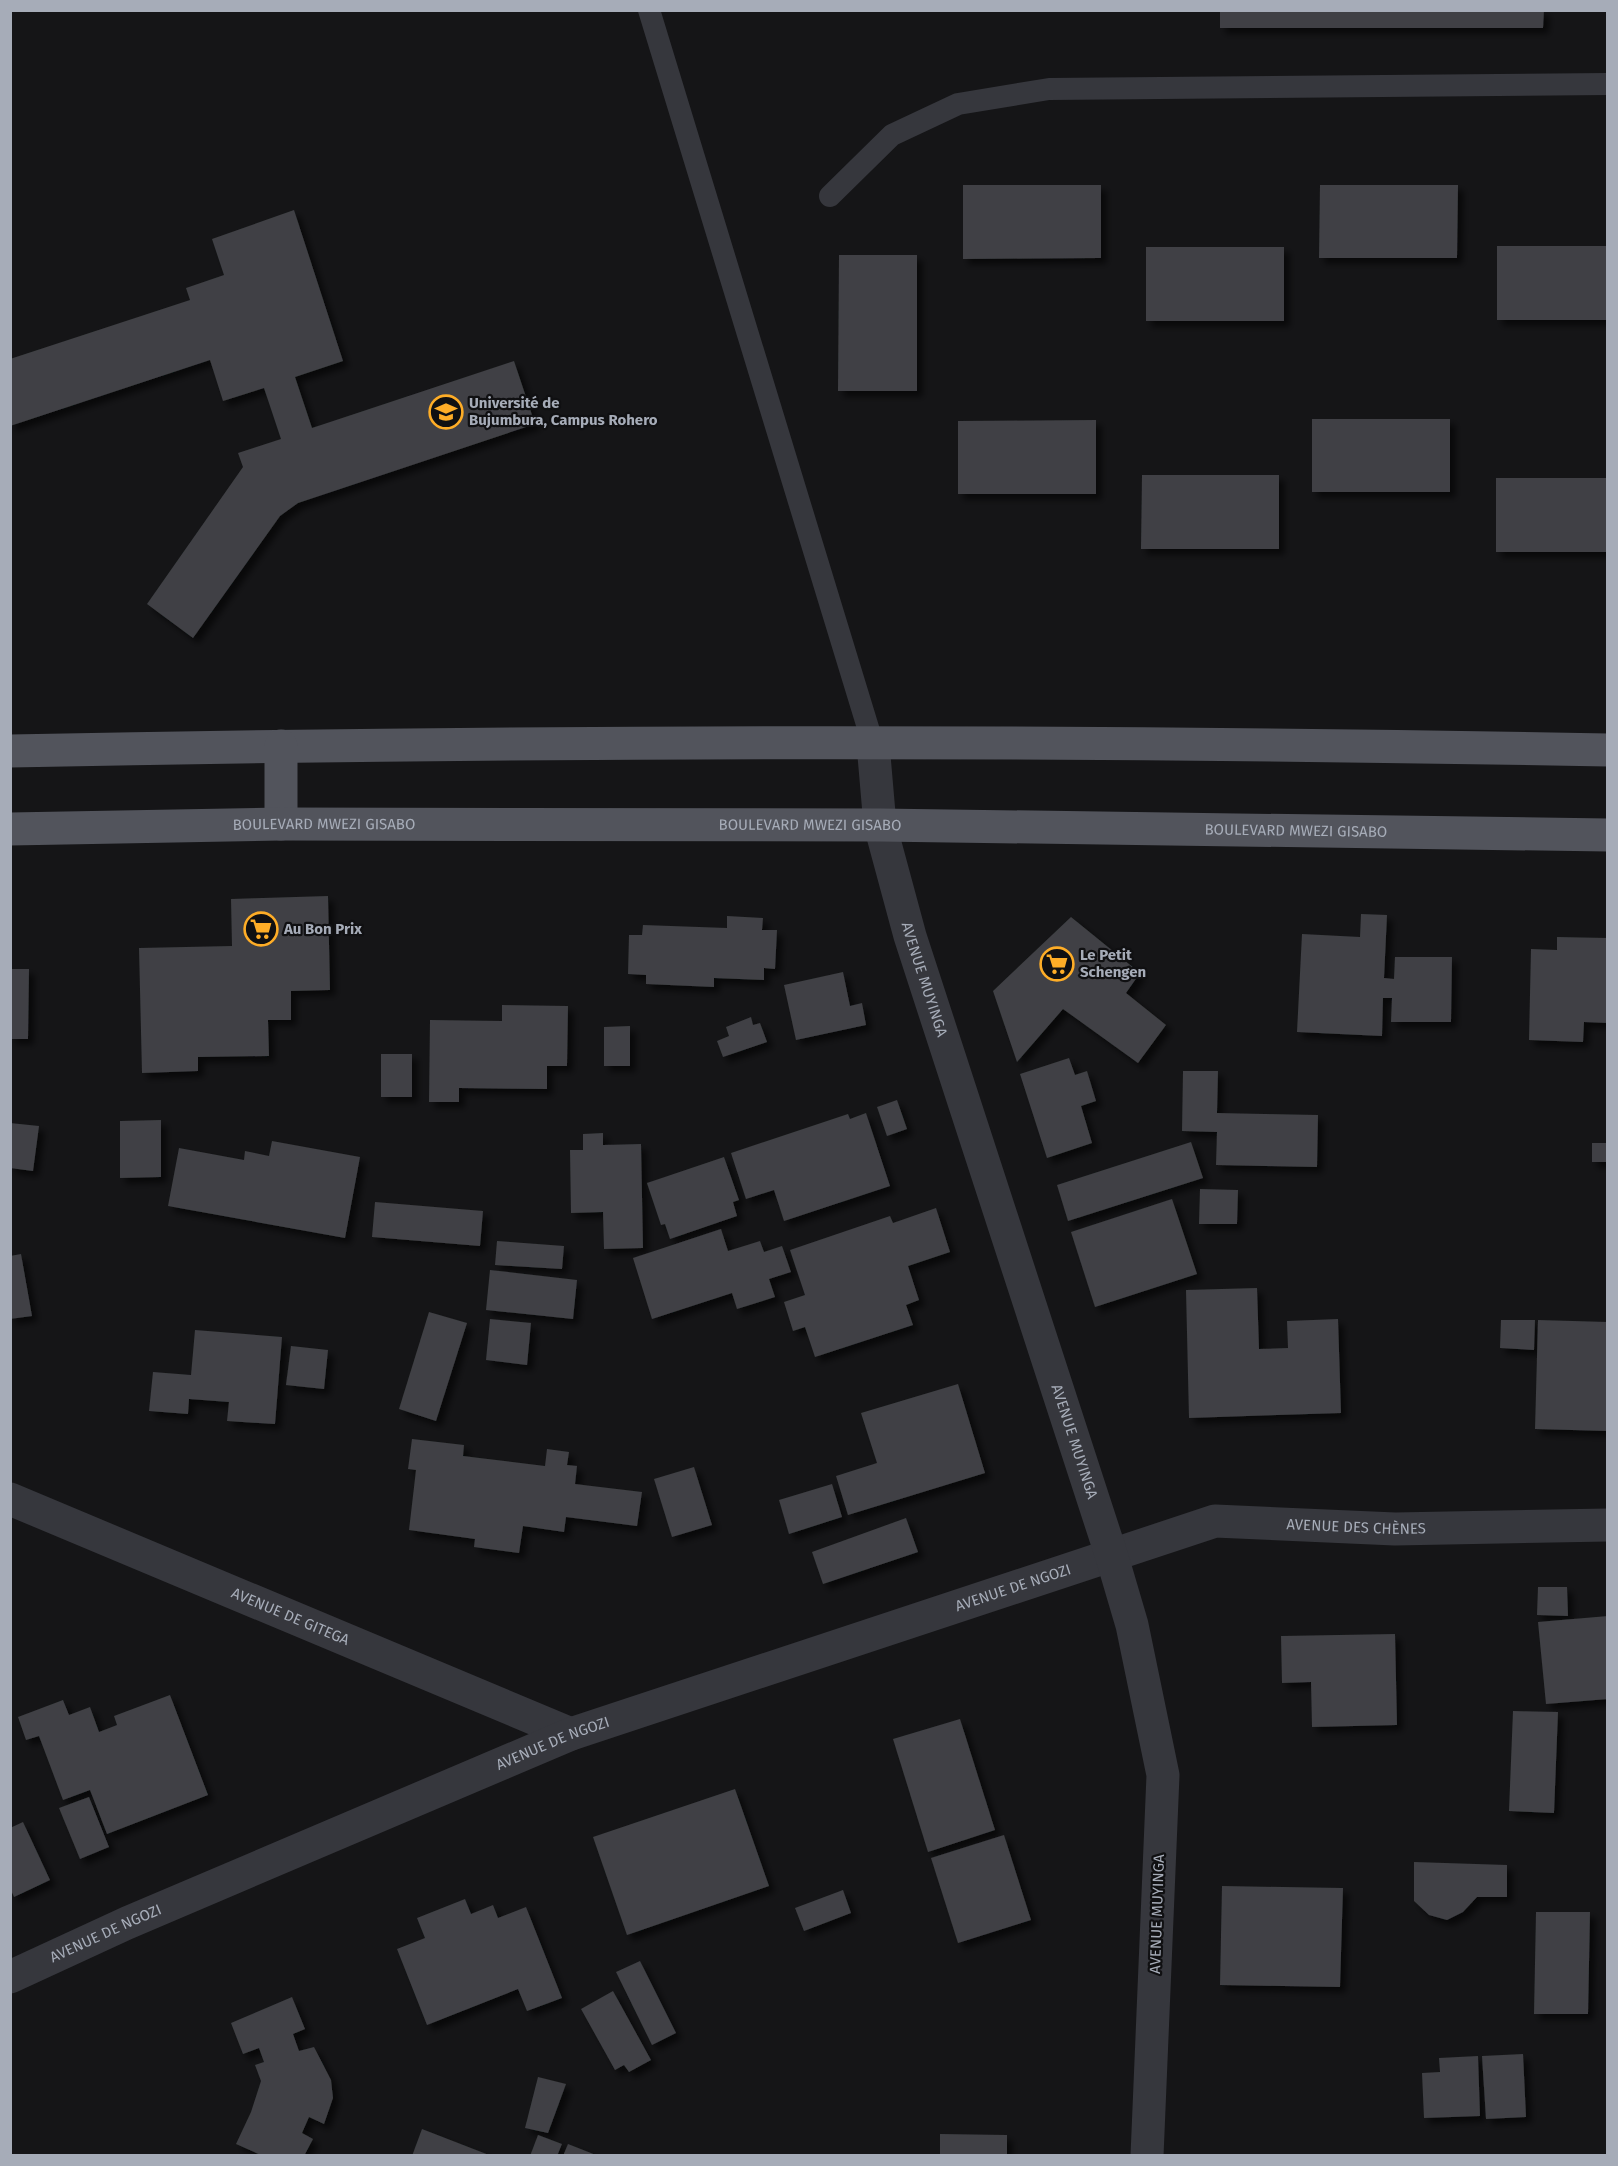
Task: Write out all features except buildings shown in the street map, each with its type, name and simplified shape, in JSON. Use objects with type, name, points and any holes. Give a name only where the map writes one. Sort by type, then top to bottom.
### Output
[{"type":"main road","points":[[10,752],[281,746],[873,744],[1374,746],[1608,750]]},
{"type":"main road","points":[[281,746],[281,824]]},
{"type":"main road","name":"BOULEVARD MWEZI GISABO","points":[[10,829],[281,824],[880,825],[1608,835]]},
{"type":"street","name":"AVENUE MUYINGA","points":[[873,744],[880,825],[914,947],[1112,1557],[1132,1625],[1163,1775],[1147,2156]]},
{"type":"street","name":"AVENUE DE GITEGA","points":[[10,1499],[571,1734]]},
{"type":"street","name":"AVENUE DES CHÈNES","points":[[1112,1557],[1215,1521],[1395,1529],[1608,1525]]},
{"type":"street","name":"AVENUE DE NGOZI","points":[[10,1977],[127,1923],[571,1734],[1112,1557]]},
{"type":"lane","points":[[649,10],[873,744]]},
{"type":"lane","points":[[830,196],[892,135],[958,104],[1049,89],[1608,84]]},
{"type":"place","name":"Université de Bujumbura, Campus Rohero","points":[[446,412]]},
{"type":"place","name":"Au Bon Prix","points":[[261,929]]},
{"type":"place","name":"Le Petit Schengen","points":[[1057,964]]}]
